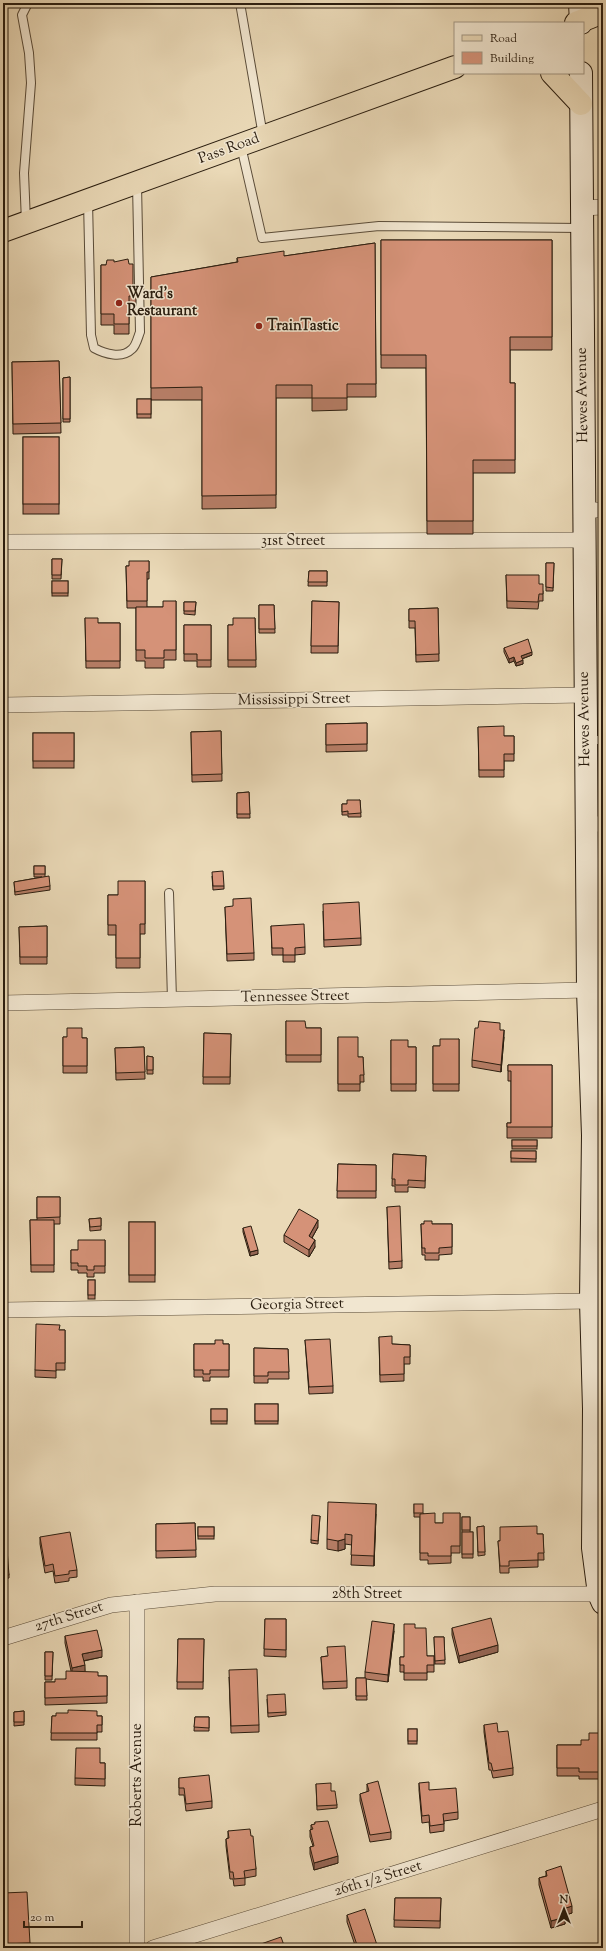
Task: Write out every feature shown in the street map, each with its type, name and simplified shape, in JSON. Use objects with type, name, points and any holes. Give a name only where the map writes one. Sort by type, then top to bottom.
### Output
[{"type":"main road","points":[[580,18],[603,12]]},
{"type":"main road","name":"Pass Road","points":[[3,231],[454,67]]},
{"type":"main road","points":[[553,74],[581,104]]},
{"type":"main road","name":"Hewes Avenue","points":[[581,74],[581,218],[593,510],[584,540],[585,695],[594,740],[595,824],[588,990],[598,1135],[591,1301],[594,1409],[593,1548],[602,1599]]},
{"type":"street","points":[[581,218],[603,207]]},
{"type":"street","name":"31st Street","points":[[3,542],[584,540]]},
{"type":"street","name":"Mississippi Street","points":[[3,705],[585,695]]},
{"type":"street","name":"Tennessee Street","points":[[3,1004],[588,990]]},
{"type":"street","name":"Georgia Street","points":[[3,1310],[591,1301]]},
{"type":"street","name":"28th Street","points":[[136,1602],[215,1594],[602,1599]]},
{"type":"street","name":"27th Street","points":[[3,1638],[111,1605],[136,1602]]},
{"type":"street","name":"Roberts Avenue","points":[[136,1602],[137,1948]]},
{"type":"street","name":"26th 1/2 Street","points":[[153,1948],[603,1809]]},
{"type":"lane","points":[[26,223],[24,173],[31,83],[22,15],[28,3]]},
{"type":"lane","points":[[240,3],[263,137]]},
{"type":"lane","points":[[241,145],[262,238],[379,226],[581,218]]},
{"type":"lane","points":[[88,200],[91,335],[94,348],[106,354],[125,354],[133,349],[140,332],[137,182]]},
{"type":"lane","points":[[169,893],[172,1000]]},
{"type":"building","points":[[381,240],[552,240],[552,337],[510,337],[510,383],[515,383],[515,460],[473,460],[473,521],[427,521],[426,355],[381,355]]},
{"type":"building","points":[[375,243],[376,384],[347,384],[347,398],[312,398],[312,385],[276,385],[276,495],[202,496],[202,387],[151,388],[151,277],[238,262],[237,258],[284,251],[284,256]]},
{"type":"building","name":"Ward's Restaurant","points":[[128,259],[129,264],[133,264],[133,289],[136,289],[136,296],[129,296],[129,324],[114,324],[114,314],[101,314],[101,265],[106,265],[107,260],[114,260],[114,262]]},
{"type":"building","points":[[59,361],[61,423],[13,424],[12,362]]},
{"type":"building","points":[[70,377],[70,419],[63,419],[63,378]]},
{"type":"building","points":[[137,399],[151,399],[151,414],[137,414]]},
{"type":"building","points":[[23,437],[59,437],[59,504],[23,504]]},
{"type":"building","points":[[52,559],[62,559],[61,575],[52,575]]},
{"type":"building","points":[[129,561],[149,561],[149,572],[147,572],[147,601],[127,601],[126,566],[129,566]]},
{"type":"building","points":[[546,563],[554,563],[553,588],[546,587]]},
{"type":"building","points":[[309,571],[327,571],[327,582],[308,582]]},
{"type":"building","points":[[506,575],[539,575],[539,584],[543,584],[543,594],[539,594],[538,602],[507,601]]},
{"type":"building","points":[[52,581],[68,581],[68,593],[52,593]]},
{"type":"building","points":[[163,601],[176,601],[176,650],[164,650],[164,658],[145,658],[145,650],[136,650],[136,607],[163,607]]},
{"type":"building","points":[[312,601],[339,602],[338,646],[311,646]]},
{"type":"building","points":[[184,602],[196,602],[195,611],[184,611]]},
{"type":"building","points":[[259,605],[274,605],[275,629],[259,629]]},
{"type":"building","points":[[438,608],[439,654],[416,655],[415,621],[409,621],[409,609]]},
{"type":"building","points":[[85,618],[98,618],[98,623],[120,623],[120,661],[86,661]]},
{"type":"building","points":[[233,618],[255,618],[256,660],[228,660],[228,625],[233,625]]},
{"type":"building","points":[[184,625],[211,625],[211,660],[197,660],[197,654],[184,654]]},
{"type":"building","points":[[528,639],[532,652],[521,656],[523,660],[516,663],[514,657],[509,659],[504,648]]},
{"type":"building","points":[[367,723],[367,744],[326,745],[326,724]]},
{"type":"building","points":[[504,726],[504,736],[514,736],[514,754],[504,754],[504,770],[479,770],[478,727]]},
{"type":"building","points":[[221,731],[222,774],[192,775],[191,732]]},
{"type":"building","points":[[33,733],[74,733],[74,761],[33,761]]},
{"type":"building","points":[[249,792],[250,814],[237,814],[237,793]]},
{"type":"building","points":[[347,800],[360,800],[361,813],[348,814],[348,811],[342,812],[342,804],[347,804]]},
{"type":"building","points":[[34,866],[45,866],[45,874],[34,874]]},
{"type":"building","points":[[223,871],[224,886],[213,886],[212,872]]},
{"type":"building","points":[[49,876],[50,886],[15,892],[14,882]]},
{"type":"building","points":[[118,881],[145,881],[145,924],[140,924],[140,958],[116,958],[116,925],[108,925],[108,895],[118,895]]},
{"type":"building","points":[[251,898],[254,953],[227,954],[225,907],[233,906],[233,899]]},
{"type":"building","points":[[359,902],[361,938],[324,940],[323,904]]},
{"type":"building","points":[[304,924],[305,947],[295,948],[295,955],[283,955],[283,948],[272,948],[271,926]]},
{"type":"building","points":[[47,926],[47,957],[20,957],[19,927]]},
{"type":"building","points":[[286,1021],[305,1021],[306,1028],[321,1028],[321,1055],[286,1055]]},
{"type":"building","points":[[479,1021],[500,1023],[500,1030],[504,1030],[501,1065],[472,1060],[475,1028],[478,1028]]},
{"type":"building","points":[[67,1028],[82,1028],[82,1038],[87,1038],[87,1066],[63,1066],[63,1037],[67,1037]]},
{"type":"building","points":[[204,1033],[231,1034],[230,1077],[203,1077]]},
{"type":"building","points":[[338,1037],[358,1037],[358,1057],[363,1057],[364,1075],[360,1075],[360,1084],[338,1084]]},
{"type":"building","points":[[440,1039],[459,1039],[459,1084],[433,1084],[433,1046],[440,1046]]},
{"type":"building","points":[[391,1040],[408,1040],[408,1047],[416,1047],[416,1084],[391,1084]]},
{"type":"building","points":[[144,1047],[145,1072],[116,1073],[115,1048]]},
{"type":"building","points":[[147,1056],[153,1057],[153,1070],[147,1070]]},
{"type":"building","points":[[508,1065],[552,1065],[552,1127],[507,1127],[507,1123],[511,1123],[511,1071],[508,1071]]},
{"type":"building","points":[[512,1140],[537,1140],[537,1146],[512,1146]]},
{"type":"building","points":[[511,1151],[536,1151],[536,1159],[511,1158]]},
{"type":"building","points":[[393,1154],[426,1156],[425,1181],[408,1180],[408,1185],[395,1185],[395,1179],[392,1179]]},
{"type":"building","points":[[338,1164],[376,1165],[376,1191],[337,1191]]},
{"type":"building","points":[[37,1197],[60,1197],[60,1217],[37,1218]]},
{"type":"building","points":[[400,1206],[402,1261],[389,1262],[387,1207]]},
{"type":"building","points":[[299,1209],[318,1220],[309,1236],[315,1240],[309,1250],[284,1235]]},
{"type":"building","points":[[101,1218],[101,1226],[90,1227],[89,1219]]},
{"type":"building","points":[[30,1220],[54,1220],[54,1265],[31,1265]]},
{"type":"building","points":[[424,1221],[432,1221],[432,1224],[452,1224],[452,1247],[439,1248],[439,1253],[425,1253],[425,1248],[422,1248],[421,1224],[424,1224]]},
{"type":"building","points":[[129,1222],[155,1222],[155,1275],[129,1275]]},
{"type":"building","points":[[251,1226],[258,1250],[250,1252],[243,1228]]},
{"type":"building","points":[[78,1240],[105,1240],[105,1266],[94,1266],[94,1270],[87,1270],[87,1266],[78,1266],[78,1263],[71,1263],[71,1250],[78,1250]]},
{"type":"building","points":[[88,1280],[95,1280],[95,1295],[88,1295]]},
{"type":"building","points":[[36,1324],[60,1325],[59,1330],[65,1330],[65,1363],[56,1363],[56,1371],[35,1370]]},
{"type":"building","points":[[392,1336],[392,1344],[410,1345],[410,1357],[404,1357],[404,1374],[380,1375],[379,1337]]},
{"type":"building","points":[[330,1339],[333,1386],[309,1387],[305,1340]]},
{"type":"building","points":[[215,1340],[223,1340],[223,1344],[229,1344],[229,1370],[210,1370],[210,1374],[203,1374],[203,1370],[194,1370],[194,1344],[215,1344]]},
{"type":"building","points":[[254,1348],[288,1349],[289,1372],[268,1372],[268,1376],[254,1376]]},
{"type":"building","points":[[255,1404],[278,1404],[278,1421],[255,1421]]},
{"type":"building","points":[[211,1409],[227,1409],[227,1421],[211,1421]]},
{"type":"building","points":[[328,1502],[376,1504],[374,1556],[351,1555],[352,1535],[345,1534],[345,1539],[338,1541],[327,1539]]},
{"type":"building","points":[[414,1504],[423,1504],[423,1513],[414,1513]]},
{"type":"building","points":[[435,1513],[435,1523],[443,1523],[443,1513],[460,1513],[460,1546],[451,1546],[451,1556],[428,1556],[428,1553],[420,1553],[420,1514]]},
{"type":"building","points":[[312,1515],[320,1516],[318,1541],[311,1540]]},
{"type":"building","points":[[462,1517],[470,1517],[470,1530],[462,1530]]},
{"type":"building","points":[[195,1523],[196,1550],[156,1551],[156,1524]]},
{"type":"building","points":[[484,1526],[485,1552],[478,1552],[477,1527]]},
{"type":"building","points":[[537,1526],[537,1534],[543,1534],[544,1553],[538,1553],[538,1560],[509,1561],[509,1566],[500,1566],[498,1541],[500,1541],[500,1527]]},
{"type":"building","points":[[198,1527],[214,1527],[214,1536],[198,1536]]},
{"type":"building","points":[[70,1532],[77,1570],[69,1571],[69,1574],[55,1576],[53,1564],[45,1566],[40,1537]]},
{"type":"building","points":[[462,1532],[473,1532],[473,1554],[462,1554]]},
{"type":"building","points":[[3,1549],[7,1549],[9,1575],[3,1575]]},
{"type":"building","points":[[491,1618],[498,1645],[459,1656],[452,1628]]},
{"type":"building","points":[[265,1619],[286,1619],[286,1650],[264,1649]]},
{"type":"building","points":[[372,1621],[394,1624],[388,1675],[365,1672]]},
{"type":"building","points":[[404,1624],[415,1624],[415,1628],[426,1628],[427,1656],[434,1656],[434,1665],[427,1665],[427,1673],[404,1673],[404,1665],[400,1665],[400,1657],[404,1657]]},
{"type":"building","points":[[97,1630],[102,1650],[82,1654],[85,1665],[72,1668],[65,1636]]},
{"type":"building","points":[[434,1637],[444,1637],[445,1660],[435,1661]]},
{"type":"building","points":[[178,1639],[204,1639],[203,1682],[177,1682]]},
{"type":"building","points":[[345,1646],[347,1681],[323,1682],[321,1657],[328,1656],[327,1647]]},
{"type":"building","points":[[45,1652],[53,1652],[52,1676],[45,1676]]},
{"type":"building","points":[[257,1669],[259,1725],[231,1726],[229,1670]]},
{"type":"building","points":[[66,1671],[98,1672],[98,1676],[107,1676],[107,1696],[45,1698],[45,1682],[55,1682],[55,1679],[66,1679]]},
{"type":"building","points":[[356,1678],[366,1678],[367,1696],[356,1696]]},
{"type":"building","points":[[285,1694],[286,1712],[268,1713],[267,1695]]},
{"type":"building","points":[[68,1710],[97,1711],[97,1716],[102,1716],[102,1725],[97,1725],[97,1733],[51,1733],[52,1716],[56,1716],[56,1713],[68,1713]]},
{"type":"building","points":[[24,1711],[24,1722],[14,1722],[14,1712]]},
{"type":"building","points":[[195,1717],[209,1717],[209,1728],[194,1727]]},
{"type":"building","points":[[497,1723],[498,1732],[508,1731],[513,1768],[493,1771],[491,1763],[489,1763],[484,1725]]},
{"type":"building","points":[[408,1729],[417,1729],[417,1741],[408,1741]]},
{"type":"building","points":[[589,1733],[603,1733],[603,1772],[579,1772],[579,1768],[557,1768],[557,1745],[581,1745],[581,1740],[589,1740]]},
{"type":"building","points":[[76,1748],[100,1748],[100,1763],[105,1763],[105,1779],[75,1778]]},
{"type":"building","points":[[209,1775],[212,1801],[186,1804],[184,1788],[179,1788],[179,1778]]},
{"type":"building","points":[[378,1781],[391,1832],[370,1835],[360,1794],[369,1791],[367,1784]]},
{"type":"building","points":[[429,1782],[429,1790],[456,1788],[458,1812],[443,1814],[444,1824],[430,1826],[429,1815],[422,1816],[419,1783]]},
{"type":"building","points":[[331,1783],[331,1791],[335,1791],[337,1805],[317,1806],[316,1784]]},
{"type":"building","points":[[328,1821],[338,1856],[314,1863],[310,1847],[314,1846],[310,1830],[313,1829],[311,1825],[315,1824],[315,1822]]},
{"type":"building","points":[[250,1829],[251,1836],[253,1836],[256,1869],[244,1871],[245,1878],[234,1879],[233,1872],[230,1872],[226,1839],[229,1838],[228,1831]]},
{"type":"building","points":[[561,1866],[572,1906],[563,1909],[565,1917],[551,1921],[539,1878],[547,1876],[546,1871]]},
{"type":"building","points":[[27,1892],[30,1943],[3,1944],[3,1893]]},
{"type":"building","points":[[395,1898],[441,1898],[440,1921],[394,1920]]},
{"type":"building","points":[[365,1909],[378,1948],[358,1948],[347,1915]]},
{"type":"building","points":[[281,1937],[285,1948],[259,1948],[258,1945]]},
{"type":"place","name":"Ward's Restaurant","points":[[119,303]]},
{"type":"place","name":"TrainTastic","points":[[259,326]]}]
